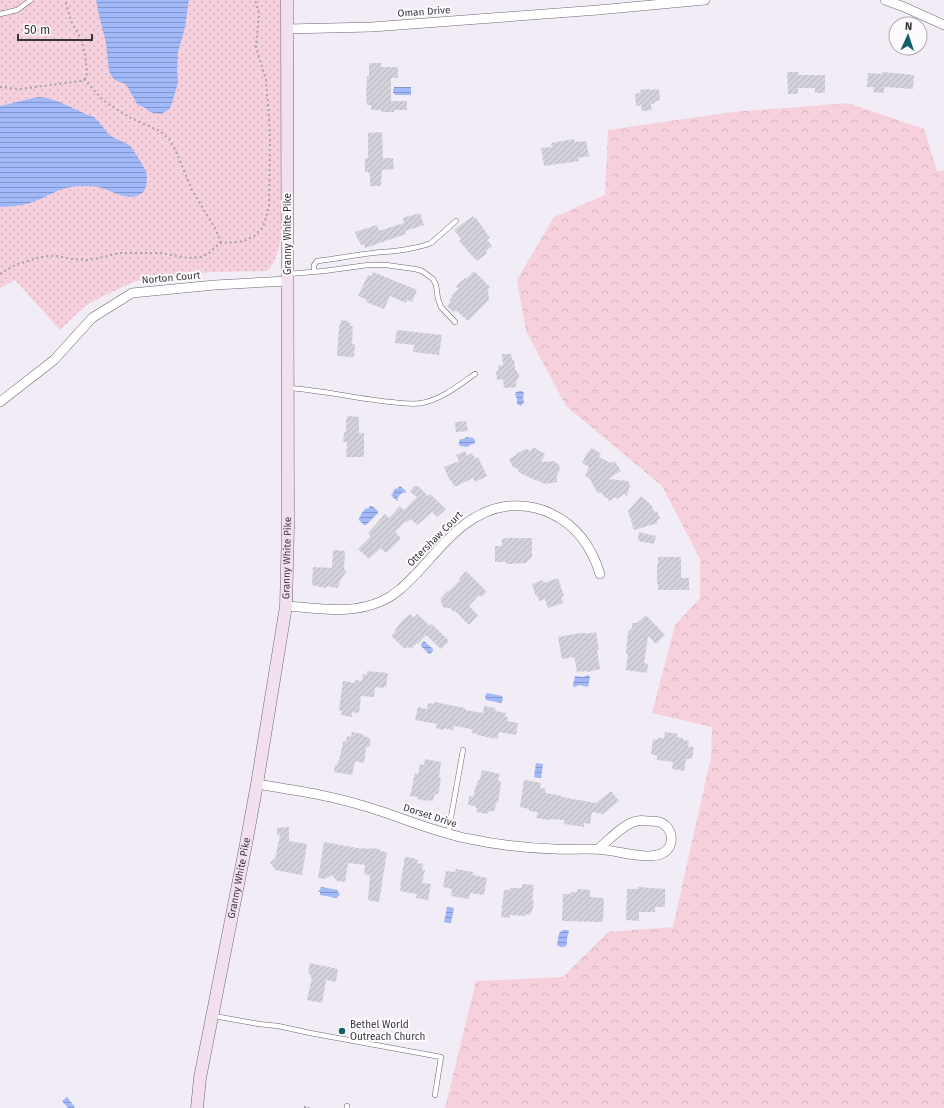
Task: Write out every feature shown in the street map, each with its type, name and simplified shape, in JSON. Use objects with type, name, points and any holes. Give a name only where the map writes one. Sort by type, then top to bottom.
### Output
[{"type":"main road","name":"Granny White Pike","points":[[197,1108],[200,1080],[257,784],[286,606],[288,527],[287,0]]},
{"type":"street","name":"Oman Drive","points":[[287,29],[372,27],[598,10],[705,0]]},
{"type":"street","points":[[885,0],[944,25]]},
{"type":"street","name":"Norton Court","points":[[0,402],[54,360],[92,318],[132,293],[288,277]]},
{"type":"street","name":"Ottershaw Court","points":[[286,606],[347,610],[363,608],[383,601],[400,590],[464,524],[481,514],[500,507],[520,506],[539,509],[549,512],[566,522],[590,549],[600,574]]},
{"type":"street","name":"Dorset Drive","points":[[257,784],[343,800],[384,812],[448,834],[513,846],[555,849],[598,849],[611,850],[631,855],[659,855],[668,849],[671,843],[671,836],[669,829],[663,823],[636,821],[624,827],[598,849]]},
{"type":"lane","points":[[0,14],[17,10],[31,0]]},
{"type":"lane","points":[[314,272],[314,265],[317,261],[426,245],[431,243],[456,221]]},
{"type":"lane","points":[[288,277],[314,272],[376,265],[422,271],[433,279],[436,285],[441,307],[455,322]]},
{"type":"lane","points":[[288,388],[366,399],[417,403],[426,402],[443,395],[475,374]]},
{"type":"lane","points":[[448,834],[463,750]]},
{"type":"lane","points":[[212,1016],[278,1026],[441,1057],[435,1094]]},
{"type":"path","points":[[0,87],[20,89],[37,87],[80,81],[87,76],[85,53],[80,37],[71,21],[65,0]]},
{"type":"path","points":[[0,274],[15,265],[48,256],[87,260],[119,253],[161,253],[195,258],[211,252],[218,244],[246,240],[254,236],[263,227],[269,207],[270,139],[266,80],[256,47],[258,13],[255,0]]},
{"type":"path","points":[[84,79],[98,95],[110,105],[140,123],[155,128],[169,138],[192,190],[216,230],[221,243]]},
{"type":"path","points":[[305,1108],[305,1106],[309,1108]]},
{"type":"green space","points":[[0,0],[281,0],[281,238],[275,260],[267,271],[213,272],[136,281],[87,305],[60,330],[15,280],[0,288]]},
{"type":"green space","points":[[848,103],[924,129],[937,171],[944,171],[944,1108],[445,1108],[476,981],[563,977],[608,932],[673,927],[711,757],[712,727],[652,713],[675,625],[700,598],[700,559],[662,486],[566,406],[526,331],[517,280],[554,217],[605,195],[608,130],[733,112]]},
{"type":"water","points":[[96,0],[189,0],[185,27],[178,52],[177,86],[170,108],[167,111],[160,114],[150,112],[137,104],[127,86],[112,77],[109,71],[106,43]]},
{"type":"water","points":[[394,87],[411,87],[411,95],[395,95],[393,93]]},
{"type":"water","points":[[38,97],[56,100],[92,116],[111,136],[130,146],[146,172],[147,177],[145,190],[141,194],[130,197],[119,195],[102,188],[76,186],[65,188],[27,204],[0,207],[0,106]]},
{"type":"water","points":[[520,391],[524,393],[524,402],[521,406],[517,404],[515,394],[516,392]]},
{"type":"water","points":[[466,437],[473,438],[475,443],[468,447],[460,446],[459,441]]},
{"type":"water","points":[[400,486],[406,491],[397,498],[397,501],[391,495],[396,488],[397,489]]},
{"type":"water","points":[[370,506],[378,511],[378,513],[366,525],[364,525],[359,518],[366,508],[368,509]]},
{"type":"water","points":[[424,641],[433,649],[430,654],[421,646]]},
{"type":"water","points":[[588,675],[590,677],[588,687],[579,685],[575,687],[573,686],[575,676],[583,677]]},
{"type":"water","points":[[487,693],[502,696],[503,700],[501,703],[486,700],[485,696]]},
{"type":"water","points":[[536,763],[543,764],[541,778],[534,777]]},
{"type":"water","points":[[321,887],[338,890],[338,893],[340,893],[339,896],[337,898],[320,895],[320,892],[318,892]]},
{"type":"water","points":[[447,907],[454,908],[451,923],[444,922]]},
{"type":"water","points":[[563,930],[568,930],[569,932],[567,945],[560,947],[557,945],[559,933]]},
{"type":"water","points":[[67,1097],[75,1107],[74,1108],[68,1108],[62,1101]]},
{"type":"building","points":[[369,63],[381,63],[381,67],[398,67],[398,78],[391,78],[391,101],[407,101],[407,110],[381,112],[381,110],[371,110],[371,105],[367,105],[366,96]]},
{"type":"building","points":[[787,72],[798,72],[798,75],[825,75],[825,93],[815,93],[815,88],[798,88],[798,94],[788,94]]},
{"type":"building","points":[[882,72],[914,75],[913,89],[884,87],[884,93],[873,92],[874,87],[867,87],[868,73],[882,74]]},
{"type":"building","points":[[659,89],[660,101],[655,101],[655,103],[651,104],[652,110],[642,111],[641,105],[636,106],[635,94],[641,93],[640,90]]},
{"type":"building","points":[[382,132],[383,158],[393,158],[394,169],[382,170],[381,186],[370,186],[370,173],[365,172],[365,158],[368,158],[368,133]]},
{"type":"building","points":[[574,139],[575,142],[586,141],[589,156],[578,158],[579,161],[544,166],[541,148],[552,147],[551,143]]},
{"type":"building","points":[[420,213],[424,225],[405,231],[406,234],[365,248],[364,244],[361,245],[355,232],[377,225],[379,231],[404,223],[403,218]]},
{"type":"building","points":[[473,216],[490,238],[487,240],[492,246],[486,251],[487,253],[477,261],[459,241],[461,239],[454,230]]},
{"type":"building","points":[[474,271],[490,287],[488,289],[489,300],[468,321],[456,310],[454,313],[447,306],[451,301],[449,300],[453,297],[451,296],[458,289],[456,286]]},
{"type":"building","points":[[373,272],[417,290],[412,302],[407,300],[406,303],[390,296],[384,309],[366,302],[367,300],[358,296],[368,275],[372,276]]},
{"type":"building","points":[[341,320],[348,321],[348,323],[351,323],[350,326],[353,326],[352,344],[355,344],[354,357],[337,356],[339,326]]},
{"type":"building","points":[[397,330],[442,335],[439,355],[413,352],[414,345],[395,343]]},
{"type":"building","points":[[502,354],[511,354],[512,360],[514,360],[515,369],[519,374],[516,387],[504,388],[503,379],[497,380],[496,371],[498,371],[498,366],[503,365]]},
{"type":"building","points":[[347,416],[359,417],[359,433],[364,433],[364,457],[346,457],[347,442],[343,442],[344,432],[346,432]]},
{"type":"building","points":[[466,421],[468,431],[456,432],[455,422]]},
{"type":"building","points":[[533,447],[545,454],[541,462],[554,461],[559,465],[560,470],[557,475],[557,482],[545,484],[518,472],[519,470],[513,467],[509,459],[526,449],[531,451]]},
{"type":"building","points":[[591,448],[601,453],[599,457],[611,463],[615,461],[621,471],[608,479],[628,481],[630,485],[627,496],[624,494],[617,499],[615,497],[609,501],[601,492],[597,492],[589,478],[585,476],[589,467],[582,463]]},
{"type":"building","points":[[465,451],[467,456],[472,453],[475,459],[478,457],[487,476],[475,482],[473,478],[454,486],[451,480],[450,481],[444,467],[459,461],[456,455]]},
{"type":"building","points":[[414,486],[418,486],[428,496],[430,494],[446,509],[437,517],[432,512],[417,525],[411,519],[407,522],[406,521],[395,532],[401,538],[399,541],[386,553],[381,548],[369,559],[358,549],[371,536],[368,533],[385,514],[389,518],[400,506],[404,510],[417,497],[410,492]]},
{"type":"building","points":[[641,496],[652,506],[654,512],[657,511],[660,519],[657,520],[658,523],[634,530],[628,511]]},
{"type":"building","points":[[639,532],[656,536],[654,544],[638,541]]},
{"type":"building","points":[[532,538],[532,557],[526,563],[506,564],[506,562],[495,562],[495,546],[502,546],[502,539]]},
{"type":"building","points":[[333,550],[345,551],[344,569],[346,571],[340,580],[339,585],[337,588],[327,586],[326,588],[312,585],[313,567],[332,568]]},
{"type":"building","points":[[658,557],[681,557],[681,578],[689,578],[689,590],[658,590]]},
{"type":"building","points":[[466,571],[487,592],[481,597],[479,595],[469,606],[478,615],[469,625],[455,611],[454,612],[450,608],[445,608],[442,606],[440,599],[460,580],[459,579]]},
{"type":"building","points":[[558,578],[564,596],[561,597],[563,603],[548,608],[545,599],[539,601],[532,584],[543,580],[544,583]]},
{"type":"building","points":[[410,614],[414,618],[417,614],[430,626],[432,624],[449,641],[441,649],[426,635],[412,648],[407,647],[405,649],[391,636],[396,631],[395,630],[399,624]]},
{"type":"building","points":[[646,615],[665,635],[656,644],[648,636],[644,663],[648,664],[647,673],[626,670],[628,655],[626,654],[628,632],[632,628],[632,623],[637,623]]},
{"type":"building","points":[[596,632],[600,669],[588,672],[577,672],[574,657],[562,659],[558,637]]},
{"type":"building","points":[[367,671],[388,673],[386,687],[375,687],[374,697],[361,696],[359,713],[352,712],[352,717],[341,715],[342,711],[339,710],[343,681],[355,683],[355,680],[362,681],[363,674],[367,675]]},
{"type":"building","points":[[434,702],[483,713],[484,706],[496,708],[495,711],[506,713],[505,717],[508,717],[507,721],[518,723],[516,735],[499,732],[497,739],[477,735],[478,734],[472,733],[471,729],[454,726],[453,730],[444,728],[444,730],[436,728],[437,724],[415,720],[418,707],[427,709],[428,703],[434,704]]},
{"type":"building","points":[[352,732],[363,734],[363,736],[370,738],[370,746],[366,748],[364,763],[355,761],[352,775],[334,772],[335,765],[337,765],[338,760],[339,761],[343,742],[346,741],[347,736],[351,737]]},
{"type":"building","points":[[665,732],[678,734],[677,737],[689,741],[688,747],[694,747],[692,759],[686,759],[684,771],[672,769],[673,762],[657,760],[657,756],[651,754],[653,739],[658,740],[658,738],[664,738]]},
{"type":"building","points":[[425,759],[441,762],[439,790],[438,794],[435,794],[433,801],[417,799],[418,797],[410,796],[415,773],[418,774],[420,764],[424,765]]},
{"type":"building","points":[[482,770],[500,774],[498,780],[501,782],[498,803],[496,803],[494,811],[489,811],[488,814],[476,812],[476,806],[468,805],[469,796],[473,797],[478,780],[480,780]]},
{"type":"building","points":[[524,780],[541,783],[540,788],[546,789],[545,793],[562,797],[596,803],[611,791],[619,801],[603,814],[592,812],[590,824],[584,823],[584,827],[564,824],[565,820],[536,818],[538,812],[529,811],[529,809],[520,807]]},
{"type":"building","points":[[289,827],[289,841],[307,844],[302,875],[275,870],[270,862],[275,859],[280,835],[277,835],[277,828]]},
{"type":"building","points":[[324,842],[363,849],[380,849],[380,851],[387,852],[379,902],[368,900],[370,875],[364,874],[365,865],[348,863],[345,882],[337,881],[332,875],[325,879],[318,878]]},
{"type":"building","points":[[405,857],[414,858],[418,860],[417,863],[423,864],[422,870],[425,870],[422,883],[431,884],[428,900],[416,898],[417,894],[400,891]]},
{"type":"building","points":[[456,869],[473,872],[473,875],[487,878],[484,895],[470,893],[469,899],[451,896],[452,889],[443,887],[446,871],[455,872]]},
{"type":"building","points":[[522,884],[534,885],[532,913],[530,913],[530,915],[525,914],[525,916],[510,915],[510,918],[501,917],[504,890],[510,890],[510,888],[522,888]]},
{"type":"building","points":[[638,887],[665,889],[665,907],[655,907],[655,912],[639,912],[639,921],[626,920],[627,889],[638,889]]},
{"type":"building","points":[[577,889],[590,890],[590,897],[604,899],[603,921],[562,921],[563,894],[577,892]]},
{"type":"building","points":[[310,963],[338,969],[336,982],[326,980],[322,1003],[307,1000],[312,977],[310,977],[310,973],[308,973]]},
{"type":"place","name":"Bethel World Outreach Church","points":[[342,1031]]}]
